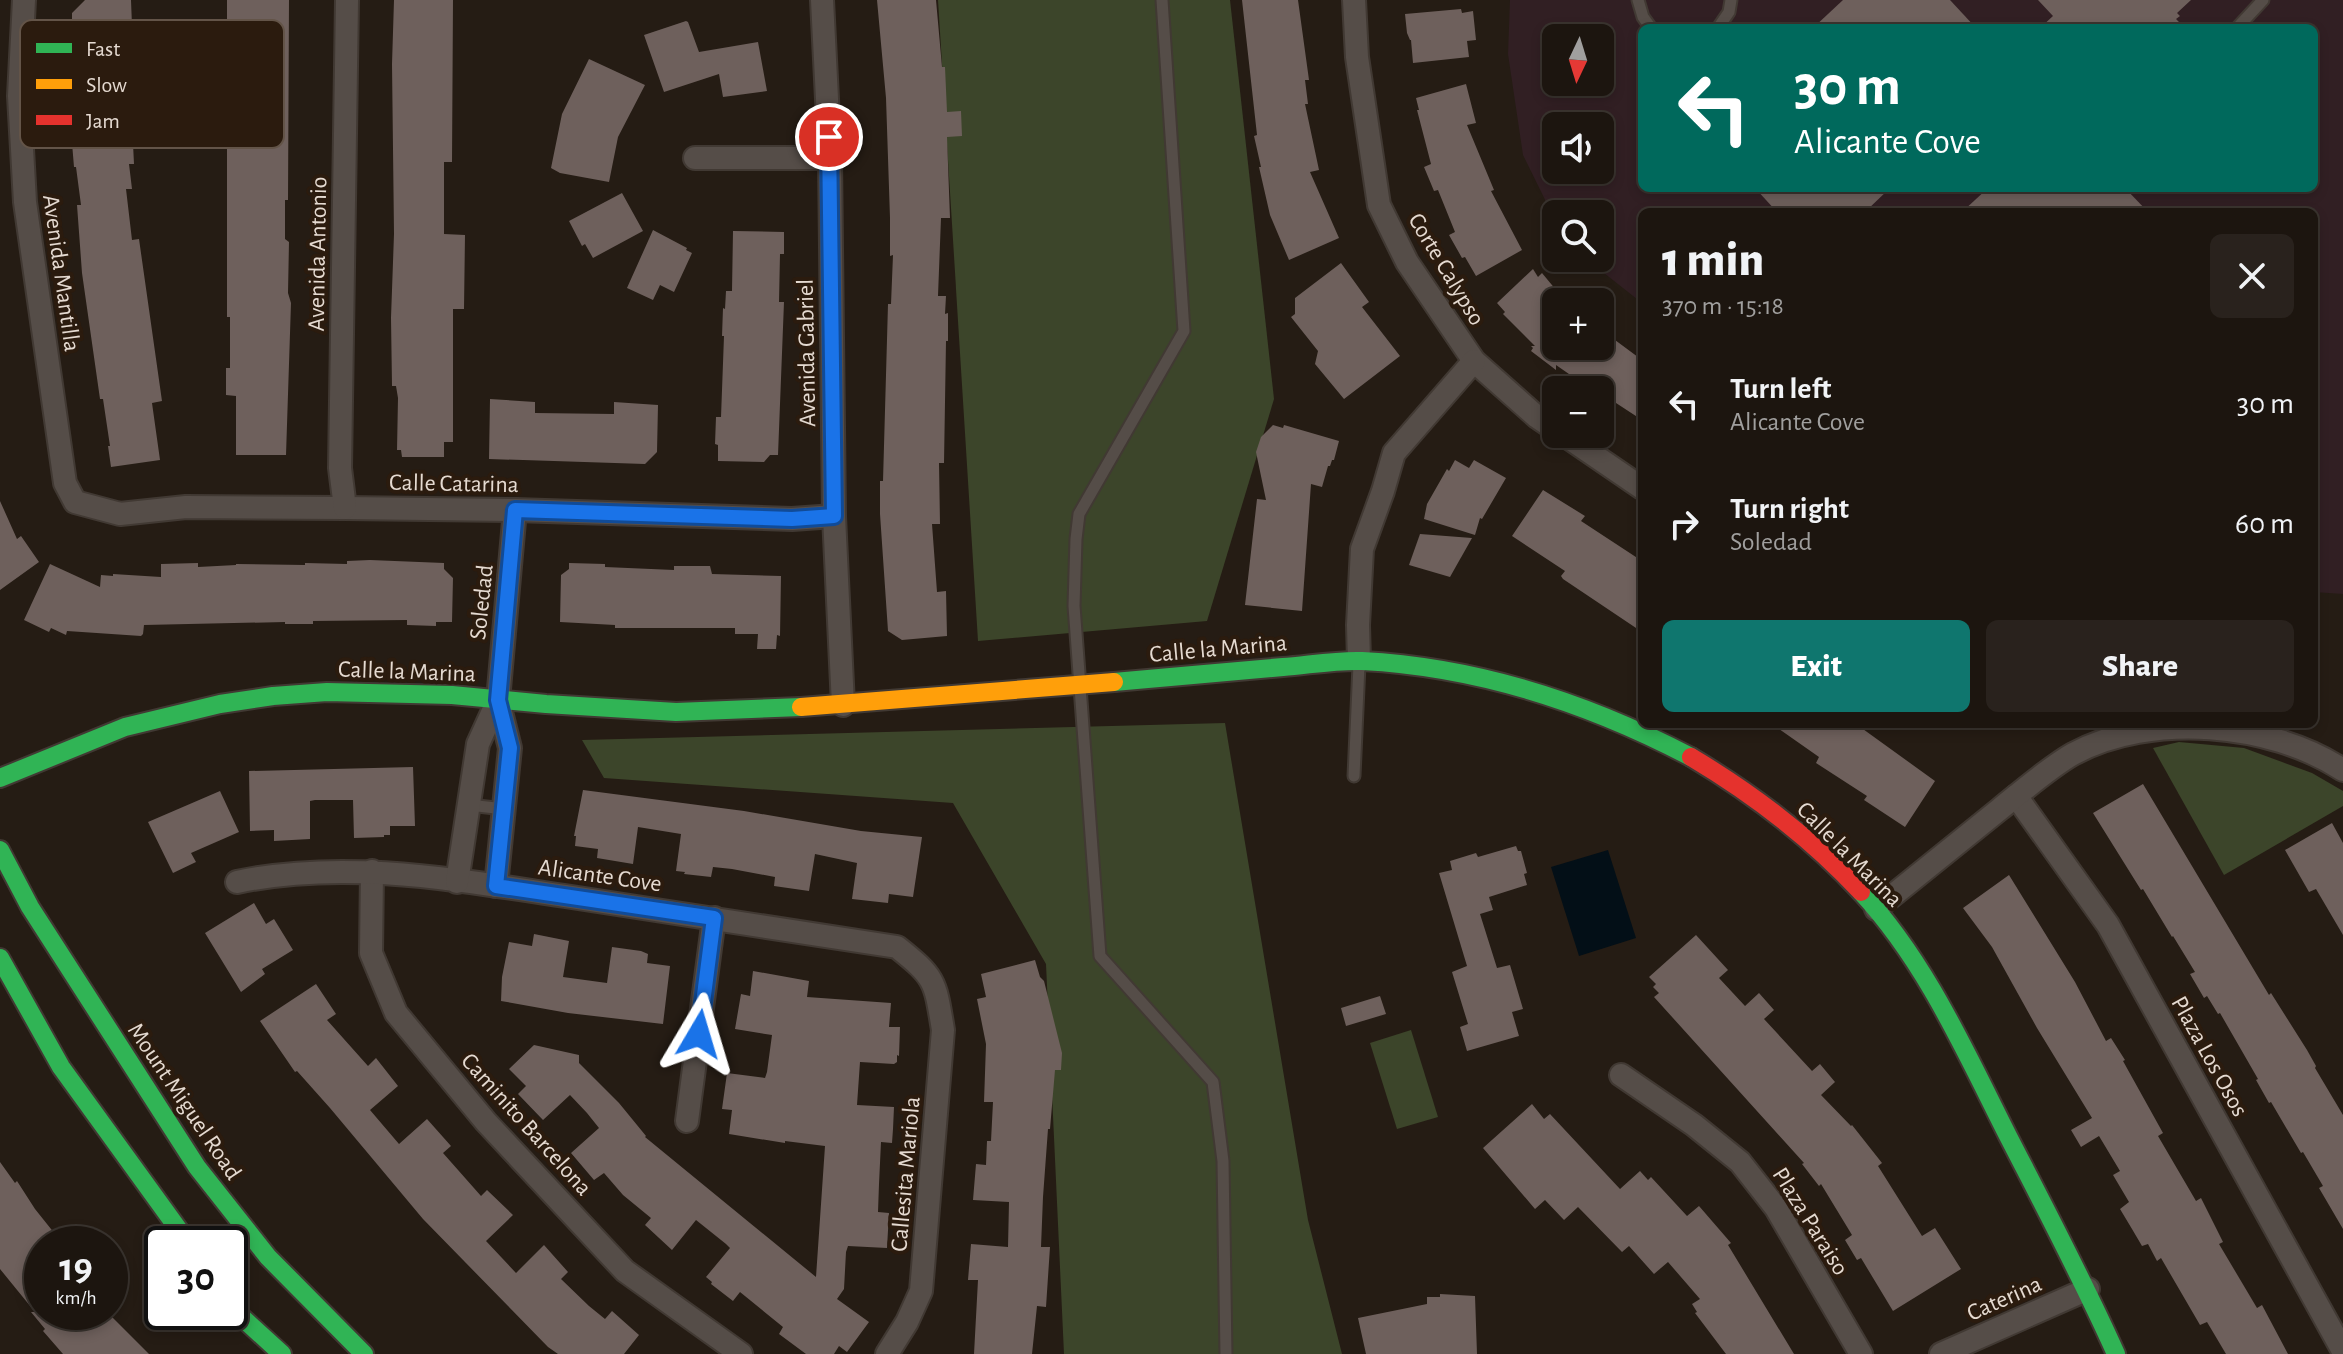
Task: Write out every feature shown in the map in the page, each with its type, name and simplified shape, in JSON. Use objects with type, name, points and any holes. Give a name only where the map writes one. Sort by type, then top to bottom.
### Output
[{"type":"street","name":"Avenida Mantilla","points":[[23,20],[24,0]]},
{"type":"street","name":"Avenida Antonio","points":[[345,508],[340,468],[347,0]]},
{"type":"street","name":"Avenida Gabriel","points":[[822,0],[830,158],[834,516],[843,705]]},
{"type":"street","name":"Corte Calypso","points":[[1354,0],[1357,57],[1379,205],[1407,262],[1474,361],[1542,420]]},
{"type":"street","name":"Avenida Mantilla","points":[[20,77],[20,114]]},
{"type":"street","name":"Avenida Mantilla","points":[[22,148],[25,202],[65,483],[75,502]]},
{"type":"street","points":[[695,158],[830,158]]},
{"type":"street","points":[[1359,661],[1362,549],[1394,453],[1474,361]]},
{"type":"street","points":[[1583,448],[1638,485]]},
{"type":"street","name":"Calle Catarina","points":[[75,502],[120,514],[186,507],[515,510],[792,519],[834,516]]},
{"type":"street","name":"Soledad","points":[[496,886],[510,748],[498,700],[515,510]]},
{"type":"street","name":"Calle la Marina","points":[[0,778],[125,727],[220,704],[327,692],[452,695],[676,712],[843,705],[1359,661],[1408,664],[1505,682],[1586,707],[1643,731],[1708,767],[1769,808],[1843,873],[1876,909],[1938,999],[2088,1289],[2116,1354]]},
{"type":"street","name":"Soledad","points":[[457,882],[478,744],[498,700]]},
{"type":"street","points":[[1876,909],[2072,754],[2100,743],[2159,729],[2219,729],[2280,741],[2343,770]]},
{"type":"street","name":"Plaza Los Osos","points":[[2016,796],[2108,925],[2343,1351]]},
{"type":"street","name":"Mount Miguel Road","points":[[0,850],[30,907],[197,1167],[268,1257],[364,1354]]},
{"type":"street","name":"Alicante Cove","points":[[237,882],[268,875],[372,871],[714,918],[897,947],[925,970],[936,989]]},
{"type":"street","name":"Caminito Barcelona","points":[[372,871],[371,953],[396,1013],[486,1122],[625,1271],[741,1354]]},
{"type":"street","points":[[687,1121],[714,918]]},
{"type":"street","points":[[0,958],[61,1067],[176,1226]]},
{"type":"street","name":"Callesita Mariola","points":[[887,1354],[907,1322],[921,1291],[943,1030],[936,989]]},
{"type":"street","name":"Plaza Paraiso","points":[[1621,1075],[1694,1125],[1740,1162],[1776,1208],[1861,1354]]},
{"type":"street","name":"Caterina","points":[[1941,1354],[2088,1289]]},
{"type":"street","points":[[248,1323],[282,1354]]},
{"type":"lane","points":[[1162,0],[1184,331],[1079,514],[1074,606],[1100,956],[1213,1082],[1223,1161],[1226,1354]]},
{"type":"lane","points":[[1638,0],[1648,24]]},
{"type":"lane","points":[[1721,24],[1729,12],[1731,0]]},
{"type":"lane","points":[[2241,24],[2263,0]]},
{"type":"lane","points":[[1354,776],[1359,661]]},
{"type":"lane","points":[[469,805],[504,809]]},
{"type":"shaded area","points":[[1510,0],[2343,0],[2343,594],[2318,592],[2318,208],[1638,208],[1638,300],[1603,272],[1614,272],[1614,200],[1545,200],[1523,155],[1508,54]]},
{"type":"shaded area","points":[[1608,850],[1636,938],[1579,956],[1551,867]]},
{"type":"green space","points":[[938,0],[1230,0],[1274,399],[1207,621],[978,641]]},
{"type":"green space","points":[[1225,723],[1308,1220],[1342,1354],[1064,1354],[1046,964],[953,803],[604,778],[582,740]]},
{"type":"green space","points":[[2179,742],[2244,748],[2312,773],[2343,791],[2343,806],[2224,875],[2153,748]]},
{"type":"green space","points":[[1411,1030],[1438,1117],[1397,1129],[1370,1043]]},
{"type":"building","points":[[85,0],[131,0],[132,20],[72,20],[72,13]]},
{"type":"building","points":[[227,0],[289,0],[285,239],[289,242],[288,293],[291,303],[286,455],[236,455],[236,396],[226,395],[226,368],[230,368],[227,148],[284,148],[284,20],[227,20]]},
{"type":"building","points":[[394,0],[453,0],[452,162],[444,162],[444,234],[465,235],[464,309],[453,309],[453,442],[444,442],[444,457],[402,457],[401,450],[397,450],[398,398],[396,386],[392,386],[391,318]]},
{"type":"building","points":[[877,0],[936,0],[942,67],[945,67],[947,112],[961,111],[962,136],[947,137],[950,218],[941,218],[938,296],[946,296],[948,341],[944,463],[939,463],[940,524],[932,524],[937,592],[946,591],[947,636],[902,640],[888,631],[880,514],[888,304],[891,304],[893,255],[890,256],[886,98]]},
{"type":"building","points":[[1242,0],[1298,0],[1309,80],[1305,80],[1308,104],[1305,104],[1319,170],[1310,172],[1339,238],[1289,260],[1270,215],[1259,167]]},
{"type":"building","points":[[1843,0],[1950,0],[1972,24],[1817,24]]},
{"type":"building","points":[[2038,0],[2191,0],[2177,13],[2180,16],[2176,19],[2181,24],[2044,24],[2053,16]]},
{"type":"building","points":[[1461,9],[1462,13],[1473,11],[1476,40],[1467,41],[1469,57],[1413,63],[1405,14]]},
{"type":"building","points":[[686,21],[699,52],[758,42],[767,91],[723,97],[719,74],[664,92],[644,35]]},
{"type":"building","points":[[589,59],[645,85],[618,137],[609,182],[560,173],[551,168],[562,114]]},
{"type":"building","points":[[1466,84],[1476,123],[1467,125],[1494,190],[1491,191],[1522,250],[1476,276],[1449,235],[1455,232],[1438,190],[1434,191],[1424,167],[1431,164],[1416,98]]},
{"type":"building","points":[[72,148],[133,148],[134,164],[129,164],[132,189],[126,189],[132,240],[139,239],[162,401],[152,403],[160,460],[111,467],[82,273],[77,205],[81,205]]},
{"type":"building","points":[[1759,192],[1886,192],[1869,208],[1773,208]]},
{"type":"building","points":[[1984,192],[2129,192],[2144,208],[1966,208]]},
{"type":"building","points":[[622,193],[643,231],[593,258],[585,244],[582,246],[569,221]]},
{"type":"building","points":[[653,230],[692,253],[674,292],[660,285],[653,300],[627,288]]},
{"type":"building","points":[[733,231],[784,232],[784,254],[780,254],[779,302],[784,302],[778,455],[770,455],[764,462],[718,461],[718,445],[715,444],[716,417],[721,417],[723,308],[726,291],[732,291]]},
{"type":"building","points":[[1341,263],[1369,302],[1362,307],[1400,356],[1344,399],[1315,364],[1318,351],[1291,317],[1295,314],[1295,298]]},
{"type":"building","points":[[1533,269],[1538,277],[1542,273],[1554,288],[1542,288],[1542,359],[1531,351],[1531,346],[1535,346],[1503,314],[1505,312],[1497,303]]},
{"type":"building","points":[[1615,340],[1638,357],[1638,417],[1614,404],[1614,376],[1572,376],[1556,365],[1556,370],[1543,360],[1614,360]]},
{"type":"building","points":[[490,399],[535,402],[535,413],[614,414],[614,402],[658,405],[657,452],[645,464],[489,459]]},
{"type":"building","points":[[1273,425],[1283,428],[1284,425],[1339,441],[1322,487],[1311,484],[1302,611],[1245,605],[1257,499],[1266,500],[1256,452],[1261,437]]},
{"type":"building","points":[[1455,460],[1469,468],[1474,460],[1506,478],[1480,518],[1475,535],[1424,519],[1427,504]]},
{"type":"building","points":[[1543,490],[1585,516],[1581,521],[1638,558],[1638,629],[1563,579],[1561,576],[1565,571],[1512,536]]},
{"type":"building","points":[[0,501],[17,539],[21,536],[39,562],[0,590]]},
{"type":"building","points":[[1420,534],[1472,538],[1450,577],[1409,565]]},
{"type":"building","points":[[370,560],[444,563],[444,569],[453,578],[452,622],[436,622],[436,626],[407,625],[407,620],[144,625],[141,636],[67,631],[66,635],[51,628],[49,632],[24,620],[50,564],[100,587],[101,575],[161,577],[161,564],[198,563],[198,567],[305,565]]},
{"type":"building","points":[[569,563],[674,570],[674,566],[710,566],[712,574],[781,576],[780,636],[777,635],[776,649],[757,649],[758,634],[735,634],[735,628],[615,628],[615,625],[560,622],[561,575],[569,569]]},
{"type":"building","points":[[1778,728],[1862,728],[1935,781],[1905,827],[1864,800],[1867,796],[1816,763],[1819,757]]},
{"type":"building","points":[[413,767],[415,826],[390,826],[390,835],[384,837],[354,838],[353,800],[315,800],[310,801],[310,839],[274,841],[274,830],[250,831],[249,771]]},
{"type":"building","points":[[2143,784],[2269,995],[2271,993],[2307,1050],[2343,1115],[2343,1229],[2319,1188],[2323,1186],[2269,1103],[2220,1013],[2207,996],[2204,998],[2190,974],[2195,972],[2093,813]]},
{"type":"building","points":[[583,790],[744,811],[861,831],[922,837],[913,897],[889,894],[888,903],[852,899],[857,863],[815,854],[809,891],[774,886],[775,877],[732,869],[713,867],[711,877],[684,874],[676,871],[681,834],[638,827],[633,864],[597,858],[598,849],[575,846],[574,836]]},
{"type":"building","points":[[220,791],[239,832],[191,853],[196,862],[173,873],[148,822]]},
{"type":"building","points":[[2332,823],[2343,843],[2343,935],[2316,889],[2309,892],[2285,850]]},
{"type":"building","points":[[1516,846],[1521,851],[1527,885],[1489,897],[1493,910],[1480,914],[1497,968],[1510,965],[1523,1009],[1512,1012],[1519,1036],[1467,1051],[1460,1027],[1468,1024],[1452,972],[1467,966],[1439,873],[1452,870],[1450,861]]},
{"type":"building","points":[[2009,875],[2075,982],[2106,1041],[2111,1038],[2125,1060],[2163,1133],[2158,1136],[2196,1201],[2201,1198],[2223,1242],[2219,1244],[2257,1308],[2262,1305],[2288,1354],[2226,1354],[2207,1322],[2200,1325],[2161,1258],[2157,1261],[2148,1244],[2142,1246],[2120,1209],[2129,1202],[2113,1175],[2120,1171],[2099,1136],[2081,1147],[2071,1130],[2092,1118],[1992,947],[1963,908]]},
{"type":"building","points":[[254,903],[266,924],[274,919],[293,950],[262,969],[265,974],[241,992],[205,933]]},
{"type":"building","points":[[534,934],[569,941],[563,977],[607,983],[612,947],[641,951],[648,954],[647,963],[670,966],[663,1024],[568,1013],[501,1001],[509,942],[532,946]]},
{"type":"building","points":[[1696,935],[1728,970],[1719,978],[1745,1006],[1759,993],[1774,1010],[1764,1019],[1812,1071],[1820,1064],[1835,1082],[1821,1095],[1852,1125],[1882,1163],[1878,1166],[1922,1236],[1935,1228],[1961,1269],[1893,1311],[1861,1258],[1857,1260],[1845,1240],[1852,1235],[1821,1184],[1819,1186],[1804,1163],[1654,997],[1659,993],[1649,977]]},
{"type":"building","points":[[1035,960],[1044,981],[1062,1053],[1061,1070],[1055,1070],[1043,1197],[1041,1247],[1050,1247],[1046,1307],[1037,1306],[1032,1354],[974,1354],[978,1280],[968,1280],[971,1244],[1008,1247],[1009,1202],[973,1200],[976,1164],[986,1165],[987,1141],[991,1141],[993,1102],[984,1102],[986,1044],[977,999],[986,997],[981,974]]},
{"type":"building","points":[[753,971],[809,981],[807,997],[891,1003],[889,1027],[900,1027],[897,1062],[860,1062],[857,1105],[894,1107],[892,1143],[881,1142],[878,1212],[889,1213],[887,1248],[848,1246],[846,1252],[844,1289],[837,1299],[869,1322],[847,1352],[839,1346],[834,1354],[806,1354],[779,1334],[783,1327],[740,1292],[733,1301],[711,1284],[706,1277],[730,1248],[696,1220],[672,1250],[645,1225],[651,1218],[623,1195],[604,1173],[594,1180],[571,1153],[599,1128],[587,1113],[570,1095],[543,1120],[518,1094],[526,1086],[509,1069],[534,1045],[579,1055],[579,1063],[619,1103],[645,1137],[816,1277],[825,1146],[729,1134],[732,1110],[722,1109],[727,1073],[765,1078],[767,1072],[772,1035],[735,1029],[741,994],[750,996]]},
{"type":"building","points":[[316,984],[336,1014],[327,1020],[368,1066],[376,1058],[398,1086],[370,1110],[399,1144],[427,1119],[451,1146],[443,1153],[481,1196],[487,1190],[513,1215],[486,1241],[516,1273],[544,1245],[568,1272],[561,1279],[589,1306],[605,1319],[612,1311],[639,1335],[624,1354],[558,1354],[548,1347],[423,1219],[330,1108],[295,1072],[260,1021]]},
{"type":"building","points":[[1380,996],[1386,1014],[1346,1026],[1341,1008]]},
{"type":"building","points":[[1532,1104],[1544,1119],[1550,1114],[1620,1189],[1640,1171],[1648,1180],[1651,1177],[1687,1216],[1699,1206],[1731,1243],[1728,1245],[1794,1354],[1726,1354],[1695,1313],[1692,1304],[1700,1299],[1668,1262],[1654,1274],[1629,1246],[1622,1252],[1578,1207],[1564,1220],[1545,1200],[1535,1209],[1483,1148]]},
{"type":"building","points":[[0,1162],[49,1226],[24,1226],[24,1298],[0,1269]]},
{"type":"building","points":[[1440,1294],[1475,1296],[1477,1354],[1366,1354],[1358,1318],[1427,1304],[1427,1297],[1440,1297]]},
{"type":"building","points":[[125,1330],[149,1354],[63,1354],[43,1331]]},
{"type":"traffic: fast","points":[[1114,682],[1342,661],[1406,665],[1448,671],[1532,691],[1613,720],[1691,757]]},
{"type":"traffic: fast","points":[[0,778],[125,727],[220,704],[273,696],[327,692],[452,695],[676,712],[801,707]]},
{"type":"traffic: fast","points":[[0,850],[30,907],[197,1167],[268,1257],[364,1354]]},
{"type":"traffic: fast","points":[[1861,892],[1905,948],[1943,1008],[2064,1244],[2116,1354]]},
{"type":"traffic: fast","points":[[0,958],[61,1067],[176,1226]]},
{"type":"traffic: fast","points":[[248,1323],[282,1354]]},
{"type":"traffic: slow","points":[[801,707],[1114,682]]},
{"type":"traffic: jam","points":[[1691,757],[1781,818],[1861,892]]},
{"type":"route","points":[[699,1034],[714,918],[496,886],[510,748],[498,700],[515,510],[792,519],[834,516],[829,137]]}]
